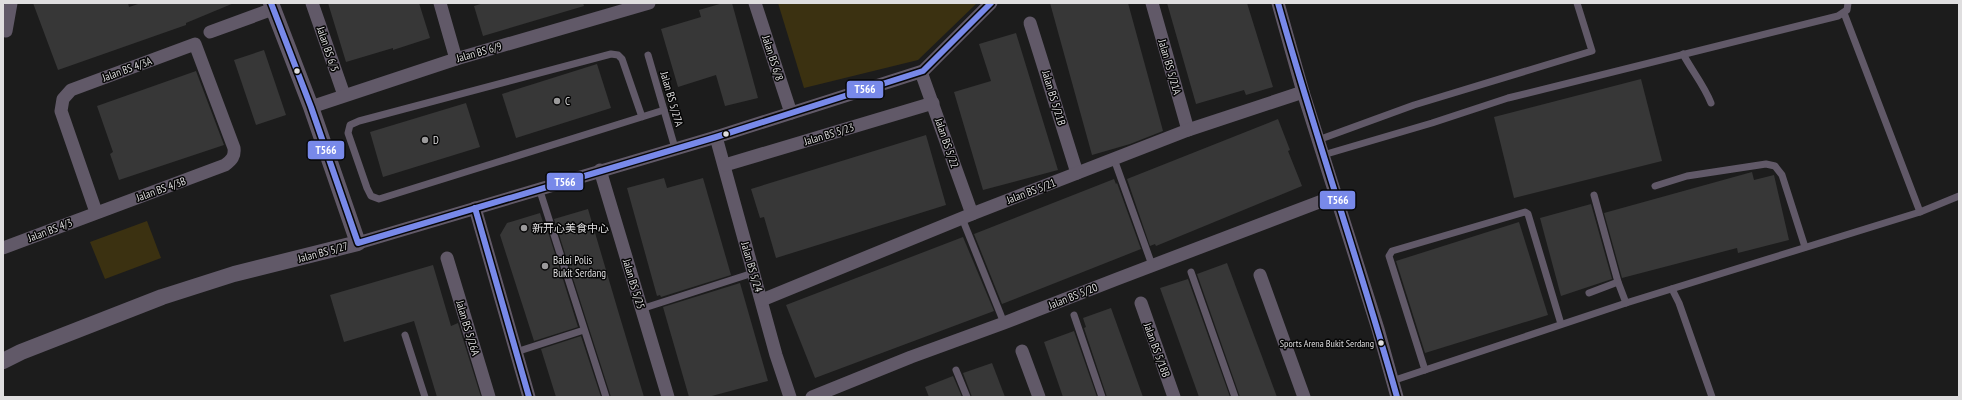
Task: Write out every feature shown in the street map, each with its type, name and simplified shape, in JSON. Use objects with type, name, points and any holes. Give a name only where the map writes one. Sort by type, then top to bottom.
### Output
[{"type":"street","points":[[6,31],[11,3]]},
{"type":"street","name":"Jalan BS 6/5","points":[[312,3],[344,95]]},
{"type":"street","points":[[440,3],[456,59]]},
{"type":"street","name":"Jalan BS 6/8","points":[[755,3],[791,113]]},
{"type":"street","name":"Jalan BS 5/27","points":[[3,361],[21,352],[162,297],[234,274],[358,243],[539,188],[716,137],[921,72],[992,3]]},
{"type":"street","name":"Jalan BS 5/21A","points":[[1152,3],[1188,130]]},
{"type":"street","points":[[1278,3],[1303,92],[1378,329],[1397,397]]},
{"type":"street","name":"Jalan BS 6/9","points":[[311,106],[456,59],[645,4]]},
{"type":"street","points":[[210,32],[272,6],[311,106],[358,243]]},
{"type":"street","name":"Jalan BS 5/21B","points":[[1030,23],[1077,173]]},
{"type":"street","name":"Jalan BS 4/3A","points":[[96,212],[61,111],[63,99],[71,90],[195,44],[234,148],[234,154],[231,160],[225,165]]},
{"type":"street","name":"Jalan BS 5/22","points":[[921,72],[933,103],[967,216]]},
{"type":"street","name":"Jalan BS 5/21","points":[[762,300],[967,216],[1188,130],[1303,92]]},
{"type":"street","name":"Jalan BS 5/23","points":[[725,165],[933,103]]},
{"type":"street","name":"Jalan BS 5/24","points":[[716,137],[725,165],[753,274],[762,300],[776,355],[790,397]]},
{"type":"street","name":"Jalan BS 4/3B","points":[[96,212],[225,165]]},
{"type":"street","name":"Jalan BS 5/25","points":[[600,170],[668,397]]},
{"type":"street","name":"Jalan BS 5/20","points":[[812,397],[911,357],[1004,324],[1152,265],[1335,196]]},
{"type":"street","points":[[474,208],[530,397]]},
{"type":"street","name":"Jalan BS 4/3","points":[[3,248],[96,212]]},
{"type":"street","name":"Jalan BS 5/26A","points":[[446,258],[489,397]]},
{"type":"street","points":[[1260,275],[1304,397]]},
{"type":"street","name":"Jalan BS 5/18B","points":[[1140,303],[1174,397]]},
{"type":"street","points":[[1022,351],[1038,397]]},
{"type":"lane","points":[[1318,140],[1414,104],[1592,51],[1577,3]]},
{"type":"lane","points":[[1323,155],[1432,123],[1508,98],[1844,13],[1847,10],[1848,3]]},
{"type":"lane","points":[[1844,13],[1920,212]]},
{"type":"lane","points":[[642,117],[622,59],[618,55],[611,54],[359,121],[350,125],[348,133],[367,188],[371,196],[379,199],[642,117],[664,110]]},
{"type":"lane","points":[[1683,54],[1705,88],[1711,103]]},
{"type":"lane","name":"Jalan BS 5/27A","points":[[648,55],[675,148]]},
{"type":"lane","points":[[1114,159],[1152,265]]},
{"type":"lane","points":[[1655,186],[1687,176],[1766,164],[1775,166],[1782,175],[1805,247]]},
{"type":"lane","points":[[539,188],[606,397]]},
{"type":"lane","points":[[1594,195],[1618,282],[1626,303]]},
{"type":"lane","points":[[1392,381],[1626,303],[1920,212],[1959,196]]},
{"type":"lane","points":[[1425,370],[1389,256],[1392,252],[1525,212],[1528,214],[1561,324]]},
{"type":"lane","points":[[967,216],[1004,324]]},
{"type":"lane","points":[[1191,272],[1235,397]]},
{"type":"lane","points":[[641,310],[753,274]]},
{"type":"lane","points":[[1589,293],[1618,282]]},
{"type":"lane","points":[[1672,289],[1679,303],[1712,397]]},
{"type":"lane","points":[[1074,316],[1102,397]]},
{"type":"lane","points":[[516,352],[584,330]]},
{"type":"lane","points":[[405,335],[425,397]]},
{"type":"lane","points":[[956,370],[967,397]]},
{"type":"shaded area","points":[[778,3],[977,3],[918,60],[804,88]]},
{"type":"shaded area","points":[[147,221],[161,258],[105,279],[90,242]]},
{"type":"building","points":[[33,3],[128,3],[129,7],[141,3],[234,3],[186,23],[186,25],[58,70]]},
{"type":"building","points":[[328,3],[419,3],[430,38],[393,50],[393,48],[346,62]]},
{"type":"building","points":[[484,3],[583,3],[584,6],[483,36],[474,6]]},
{"type":"building","points":[[723,3],[732,3],[758,98],[725,106],[716,75],[678,87],[661,29],[701,17],[699,10]]},
{"type":"building","points":[[1050,3],[1128,3],[1163,131],[1130,144],[1092,155]]},
{"type":"building","points":[[1167,3],[1247,3],[1273,87],[1246,95],[1244,90],[1196,104]]},
{"type":"building","points":[[1016,33],[1058,170],[983,190],[954,92],[991,81],[979,44]]},
{"type":"building","points":[[264,50],[286,115],[256,125],[234,60]]},
{"type":"building","name":"C","points":[[597,64],[611,108],[516,138],[502,94]]},
{"type":"building","points":[[196,71],[224,145],[119,180],[110,154],[113,152],[97,106]]},
{"type":"building","points":[[1641,79],[1662,161],[1514,198],[1494,117]]},
{"type":"building","name":"D","points":[[466,103],[480,147],[383,177],[370,132]]},
{"type":"building","points":[[1278,119],[1290,150],[1288,151],[1302,186],[1156,246],[1155,244],[1150,246],[1127,179]]},
{"type":"building","points":[[926,135],[946,205],[776,258],[764,217],[760,218],[751,189]]},
{"type":"building","points":[[1752,172],[1754,180],[1774,175],[1789,240],[1738,253],[1737,248],[1622,278],[1604,213]]},
{"type":"building","points":[[664,178],[667,188],[703,178],[731,275],[661,297],[660,295],[657,296],[627,188]]},
{"type":"building","points":[[1114,179],[1116,184],[1117,183],[1141,249],[1002,304],[974,234]]},
{"type":"building","points":[[1591,204],[1612,279],[1561,296],[1540,218]]},
{"type":"building","points":[[588,209],[644,397],[611,397],[554,219]]},
{"type":"building","points":[[540,213],[543,222],[545,222],[578,327],[534,341],[500,235],[507,223]]},
{"type":"building","points":[[1519,222],[1548,315],[1425,353],[1396,261]]},
{"type":"building","points":[[963,237],[994,311],[815,378],[786,305]]},
{"type":"building","points":[[1227,263],[1277,397],[1240,397],[1197,274]]},
{"type":"building","points":[[433,265],[451,326],[458,323],[481,397],[437,397],[414,321],[344,342],[330,295]]},
{"type":"building","points":[[1188,279],[1230,397],[1199,397],[1160,288]]},
{"type":"building","points":[[740,283],[768,381],[708,397],[689,397],[663,307]]},
{"type":"building","points":[[1111,308],[1143,397],[1107,397],[1084,328],[1086,327],[1083,318]]},
{"type":"building","points":[[1074,331],[1097,397],[1063,397],[1044,342]]},
{"type":"building","points":[[581,336],[601,397],[556,397],[541,349]]},
{"type":"building","points":[[992,363],[1005,397],[972,397],[963,373]]},
{"type":"building","points":[[953,376],[962,397],[929,397],[925,387]]},
{"type":"transit line","name":"T566","points":[[271,3],[311,107],[358,243],[716,137],[923,71],[991,3]]},
{"type":"transit line","name":"T566","points":[[1278,3],[1397,397]]},
{"type":"transit line","name":"T566","points":[[475,208],[529,397]]},
{"type":"place","name":"C","points":[[557,101]]},
{"type":"place","name":"D","points":[[425,140]]},
{"type":"place","name":"新开心美食中心","points":[[524,228]]},
{"type":"place","name":"Balai Polis Bukit Serdang","points":[[545,266]]},
{"type":"place","name":"Sports Arena Bukit Serdang","points":[[1381,343]]}]
